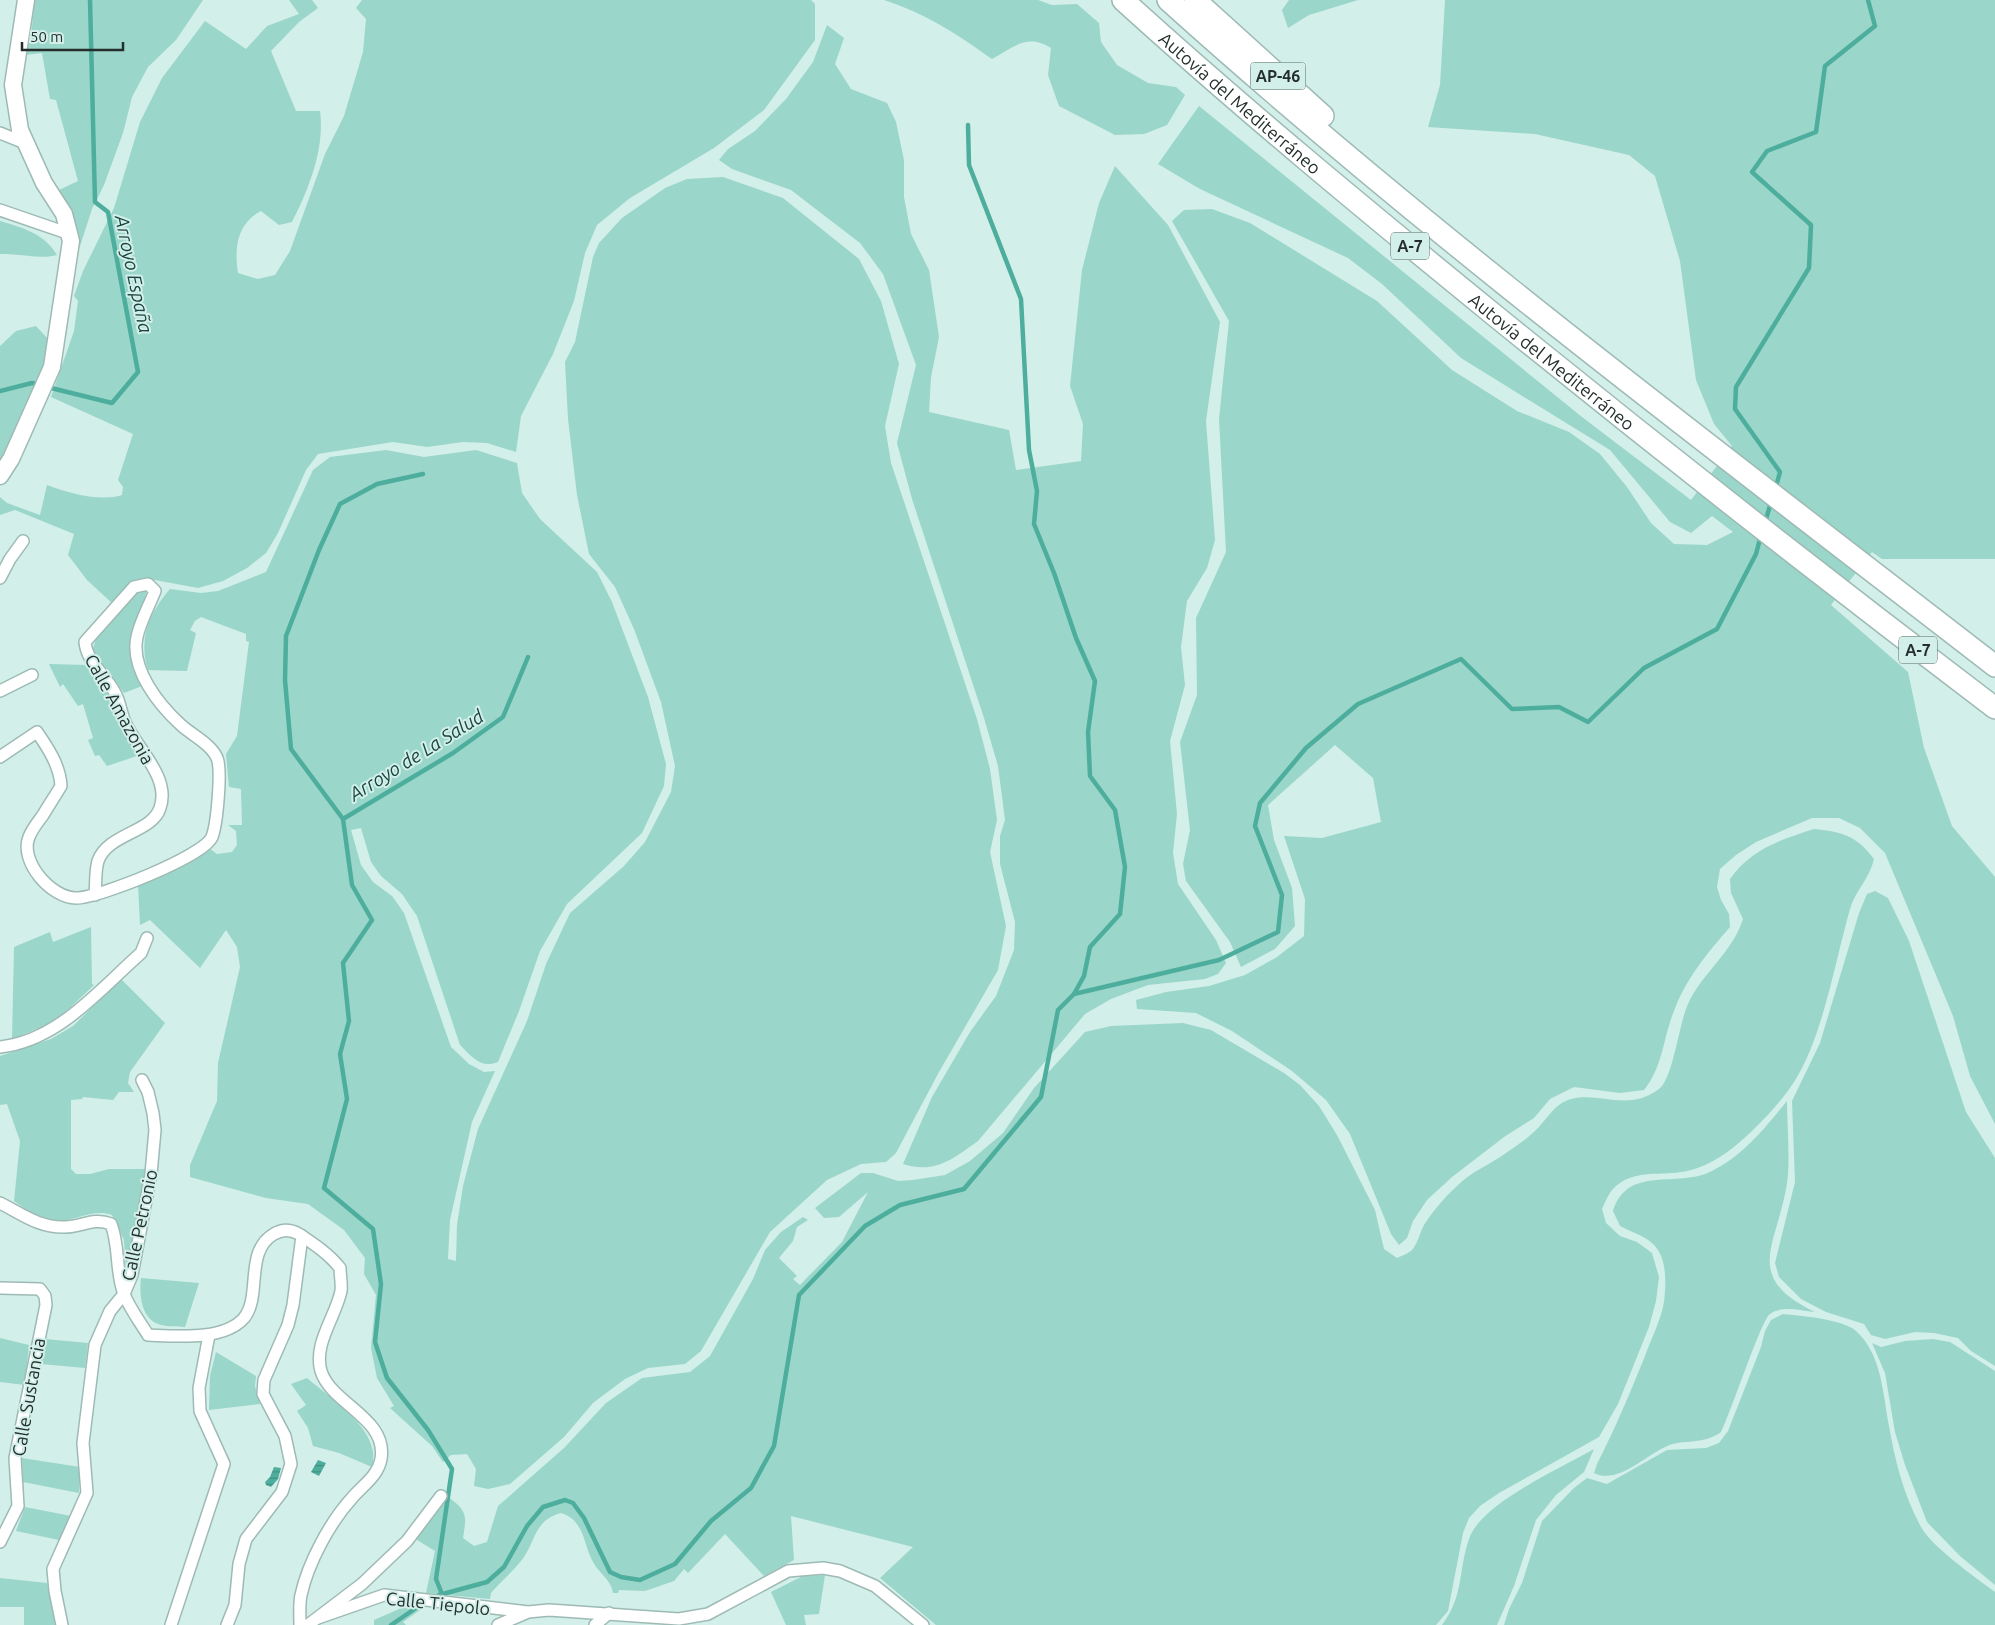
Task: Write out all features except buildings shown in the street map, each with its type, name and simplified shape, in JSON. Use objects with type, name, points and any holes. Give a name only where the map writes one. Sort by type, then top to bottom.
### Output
[{"type":"highway","name":"Autovía del Mediterráneo","points":[[1123,0],[1306,161],[1703,484],[1995,708]]},
{"type":"highway","name":"Autovía del Mediterráneo","points":[[1168,0],[1352,160],[1642,394],[1995,666]]},
{"type":"highway","name":"AP-46","points":[[1195,0],[1331,124],[1352,160]]},
{"type":"street","points":[[0,476],[11,459],[52,367],[71,241],[64,214],[44,183],[20,130],[13,85],[26,0]]},
{"type":"street","points":[[0,133],[25,143]]},
{"type":"street","points":[[0,210],[70,234]]},
{"type":"street","points":[[0,578],[10,559],[23,541]]},
{"type":"street","name":"Calle Amazonia","points":[[0,756],[37,732],[50,751],[61,778],[62,786],[28,838],[28,849],[35,872],[43,883],[63,895],[76,899],[95,895],[140,879],[198,851],[212,838],[218,816],[218,759],[213,750],[180,724],[159,701],[143,675],[137,656],[137,638],[155,591],[148,584],[134,587],[86,642],[87,654],[115,693],[126,723],[153,765],[161,788],[160,808],[150,822],[106,847],[98,862],[95,895]]},
{"type":"street","points":[[0,691],[32,675]]},
{"type":"street","points":[[0,1048],[59,1026],[141,953],[147,938]]},
{"type":"street","name":"Calle Petronio","points":[[62,1625],[55,1591],[54,1569],[87,1493],[83,1443],[95,1345],[110,1311],[124,1294],[132,1275],[146,1202],[155,1130],[148,1092],[142,1080]]},
{"type":"street","points":[[0,1203],[34,1222],[50,1227],[68,1227],[102,1220],[111,1224],[117,1240],[119,1272],[124,1294],[148,1335],[209,1335],[235,1325],[243,1318],[249,1308],[254,1266],[265,1239],[281,1230],[292,1231],[302,1236],[325,1252],[340,1268],[341,1290],[321,1347],[321,1371],[329,1385],[371,1426],[382,1448],[377,1471],[341,1511],[310,1565],[300,1597],[300,1625]]},
{"type":"street","points":[[227,1625],[235,1605],[239,1564],[246,1539],[282,1492],[291,1464],[285,1436],[263,1394],[264,1380],[288,1325],[293,1305],[302,1236]]},
{"type":"street","name":"Calle Sustancia","points":[[0,1288],[40,1289],[46,1296],[46,1305],[15,1458],[18,1506],[0,1542]]},
{"type":"street","points":[[171,1625],[224,1464],[200,1411],[199,1388],[209,1335]]},
{"type":"street","points":[[308,1625],[362,1584],[407,1541],[441,1496]]},
{"type":"street","name":"Calle Tiepolo","points":[[318,1618],[384,1595],[528,1612],[549,1610],[679,1619],[708,1614],[788,1571],[823,1568],[870,1583],[923,1625]]},
{"type":"street","points":[[498,1625],[528,1612]]},
{"type":"street","points":[[595,1625],[610,1613]]},
{"type":"shaded area","points":[[35,0],[203,0],[176,40],[148,67],[132,97],[123,133],[104,185],[92,209],[80,246],[77,249],[57,191],[78,181],[56,100],[50,99],[42,53],[25,55],[31,35]]},
{"type":"shaded area","points":[[289,0],[312,0],[318,8],[299,22],[271,51],[296,111],[320,111],[320,139],[310,182],[292,222],[279,225],[261,211],[253,216],[242,229],[237,246],[238,273],[258,279],[275,275],[290,251],[325,154],[344,116],[363,52],[366,19],[356,8],[362,0],[811,0],[815,4],[815,40],[764,110],[714,148],[630,198],[597,225],[585,253],[574,301],[553,354],[521,416],[516,452],[487,443],[463,442],[427,447],[393,442],[318,454],[306,470],[278,533],[266,553],[247,568],[223,581],[198,588],[144,578],[125,588],[113,604],[87,580],[68,555],[74,534],[15,510],[0,515],[0,497],[7,503],[40,515],[47,485],[74,494],[94,497],[104,498],[122,495],[123,487],[118,480],[133,434],[51,397],[74,331],[78,301],[74,296],[83,271],[114,208],[140,122],[162,78],[205,21],[246,49],[267,26],[299,14]]},
{"type":"shaded area","points":[[884,0],[1038,0],[1052,5],[1077,4],[1099,23],[1101,42],[1117,65],[1148,83],[1176,87],[1185,95],[1167,125],[1144,134],[1115,135],[1059,106],[1048,75],[1051,48],[1035,42],[1021,43],[992,59],[940,25],[914,11]]},
{"type":"shaded area","points":[[1289,0],[1358,0],[1309,15],[1288,28],[1282,10]]},
{"type":"shaded area","points":[[1445,0],[1995,0],[1995,559],[1882,559],[1872,552],[1831,605],[1908,672],[1924,748],[1952,826],[1995,877],[1995,1124],[1970,1076],[1953,1016],[1885,853],[1860,828],[1839,818],[1812,818],[1756,842],[1736,855],[1720,869],[1717,887],[1721,900],[1729,914],[1730,927],[1706,956],[1684,988],[1670,1021],[1659,1062],[1644,1090],[1620,1093],[1574,1087],[1550,1099],[1534,1118],[1504,1137],[1452,1177],[1427,1200],[1413,1221],[1407,1238],[1399,1245],[1391,1234],[1350,1134],[1326,1100],[1292,1071],[1232,1031],[1196,1013],[1137,1009],[1136,1000],[1166,992],[1209,986],[1245,975],[1277,957],[1304,936],[1305,899],[1284,836],[1322,838],[1381,822],[1373,778],[1335,745],[1268,805],[1274,840],[1292,888],[1295,926],[1275,949],[1241,967],[1230,942],[1186,881],[1183,864],[1190,830],[1180,742],[1197,695],[1196,618],[1226,552],[1219,419],[1229,321],[1172,221],[1184,210],[1212,209],[1250,223],[1377,301],[1452,370],[1517,411],[1569,432],[1600,454],[1627,487],[1651,523],[1674,544],[1707,545],[1733,532],[1712,516],[1691,533],[1670,522],[1610,450],[1461,358],[1382,284],[1348,258],[1200,189],[1158,164],[1199,106],[1582,417],[1691,500],[1732,446],[1714,424],[1696,380],[1680,261],[1655,176],[1629,155],[1535,134],[1428,127],[1440,85]]},
{"type":"shaded area","points":[[827,25],[844,38],[835,64],[851,89],[887,103],[896,122],[904,160],[904,197],[911,234],[929,270],[939,337],[931,377],[929,412],[1009,430],[1016,470],[1081,461],[1083,424],[1070,386],[1082,270],[1099,203],[1115,166],[1168,225],[1220,322],[1206,421],[1215,540],[1207,568],[1187,601],[1181,647],[1185,685],[1170,741],[1177,814],[1173,853],[1178,884],[1216,940],[1226,963],[1218,974],[1205,979],[1148,985],[1111,999],[1085,1014],[978,1141],[951,1159],[933,1166],[924,1167],[903,1164],[932,1097],[970,1032],[996,996],[1014,950],[1015,922],[1000,864],[1000,836],[1005,820],[998,766],[912,499],[897,443],[916,365],[883,274],[860,243],[791,190],[732,169],[719,160],[728,149],[755,131],[786,99],[813,62]]},
{"type":"shaded area","points":[[723,177],[783,198],[859,259],[881,301],[899,364],[885,426],[891,463],[977,719],[990,769],[997,820],[990,852],[1006,926],[998,970],[939,1072],[896,1153],[886,1162],[861,1164],[827,1180],[770,1232],[701,1351],[685,1364],[648,1368],[625,1379],[593,1403],[564,1437],[510,1484],[488,1489],[474,1486],[476,1469],[467,1454],[451,1455],[443,1462],[432,1446],[390,1408],[394,1406],[377,1378],[371,1348],[376,1295],[364,1274],[365,1258],[344,1230],[308,1204],[266,1198],[190,1177],[190,1165],[217,1101],[218,1063],[240,967],[237,947],[226,930],[200,968],[150,920],[140,925],[138,884],[202,855],[209,848],[217,854],[232,852],[237,845],[236,831],[228,825],[242,825],[241,789],[229,787],[226,754],[237,736],[249,642],[246,641],[246,634],[201,617],[195,621],[190,630],[196,633],[187,671],[148,670],[144,648],[145,637],[147,627],[156,607],[170,589],[201,593],[218,591],[266,572],[313,470],[330,457],[386,450],[424,457],[476,450],[517,463],[522,493],[540,519],[597,572],[612,602],[648,697],[666,764],[664,786],[642,833],[567,904],[540,951],[519,1011],[498,1062],[487,1064],[477,1061],[460,1045],[417,916],[402,894],[381,876],[371,862],[361,828],[351,830],[361,865],[373,882],[392,896],[404,913],[451,1047],[469,1064],[484,1072],[495,1071],[472,1122],[450,1220],[448,1259],[456,1261],[457,1225],[463,1186],[478,1129],[527,1021],[546,964],[570,913],[624,866],[645,842],[671,792],[675,766],[661,702],[634,629],[615,587],[589,554],[577,495],[568,419],[565,362],[575,342],[593,257],[599,243],[622,218],[665,188],[687,179]]},
{"type":"shaded area","points":[[0,221],[25,229],[39,236],[46,241],[57,255],[43,257],[0,254]]},
{"type":"shaded area","points":[[36,326],[49,340],[46,357],[29,406],[0,468],[0,346],[16,331]]},
{"type":"shaded area","points":[[140,589],[147,590],[133,631],[131,647],[132,660],[142,686],[124,693],[92,651],[97,636]]},
{"type":"shaded area","points":[[49,664],[88,665],[113,698],[122,726],[137,756],[107,766],[99,755],[95,756],[88,740],[93,738],[83,704],[78,706],[63,684],[60,687]]},
{"type":"shaded area","points":[[1814,829],[1841,833],[1848,836],[1861,845],[1874,859],[1852,902],[1821,1021],[1804,1064],[1794,1082],[1776,1106],[1750,1133],[1724,1154],[1706,1165],[1689,1171],[1645,1174],[1628,1178],[1610,1193],[1602,1209],[1606,1223],[1620,1236],[1637,1242],[1652,1253],[1659,1277],[1656,1301],[1649,1327],[1618,1404],[1599,1437],[1499,1493],[1480,1506],[1469,1518],[1463,1533],[1448,1611],[1436,1625],[936,1625],[880,1578],[913,1547],[791,1516],[794,1560],[764,1576],[725,1534],[688,1573],[684,1569],[674,1581],[645,1591],[619,1590],[618,1593],[613,1593],[610,1584],[592,1560],[579,1526],[569,1516],[561,1513],[552,1516],[541,1525],[524,1557],[491,1593],[490,1599],[426,1593],[435,1551],[414,1538],[447,1496],[459,1506],[464,1514],[463,1538],[474,1546],[487,1542],[498,1506],[564,1448],[606,1403],[642,1378],[690,1372],[710,1356],[753,1279],[765,1250],[781,1232],[803,1217],[808,1220],[797,1227],[793,1241],[779,1258],[797,1276],[793,1279],[800,1285],[842,1242],[868,1192],[839,1217],[824,1218],[815,1208],[861,1173],[873,1173],[898,1181],[913,1180],[945,1175],[970,1161],[1003,1133],[1034,1088],[1085,1032],[1111,1026],[1183,1023],[1211,1030],[1284,1073],[1300,1085],[1319,1106],[1337,1135],[1375,1210],[1384,1249],[1397,1258],[1408,1253],[1415,1246],[1427,1220],[1462,1181],[1526,1139],[1559,1105],[1570,1099],[1582,1097],[1633,1100],[1646,1097],[1659,1089],[1664,1083],[1672,1063],[1688,1004],[1701,982],[1732,942],[1743,919],[1731,893],[1730,879],[1747,860],[1767,847]]},
{"type":"shaded area","points":[[1875,891],[1888,898],[1909,941],[1966,1112],[1995,1158],[1995,1366],[1971,1351],[1958,1338],[1934,1333],[1915,1332],[1885,1339],[1871,1335],[1864,1324],[1826,1312],[1801,1299],[1779,1277],[1775,1263],[1795,1182],[1792,1101],[1820,1043],[1859,913],[1867,894]]},
{"type":"shaded area","points":[[91,927],[92,984],[94,985],[56,1021],[12,1039],[14,947],[50,932],[53,942]]},
{"type":"shaded area","points":[[121,979],[165,1023],[130,1072],[128,1083],[134,1092],[119,1092],[113,1100],[83,1097],[82,1099],[71,1100],[71,1169],[76,1174],[90,1174],[109,1169],[146,1169],[126,1273],[124,1240],[112,1215],[97,1213],[68,1220],[53,1221],[27,1211],[14,1201],[20,1141],[7,1104],[0,1105],[0,1056],[51,1039],[73,1026]]},
{"type":"shaded area","points":[[1787,1101],[1789,1158],[1787,1180],[1770,1259],[1772,1273],[1779,1286],[1793,1299],[1815,1312],[1786,1309],[1770,1314],[1760,1332],[1721,1432],[1700,1441],[1672,1444],[1657,1451],[1631,1468],[1612,1475],[1603,1476],[1594,1473],[1656,1329],[1665,1296],[1665,1275],[1661,1256],[1651,1242],[1620,1226],[1613,1211],[1620,1197],[1630,1187],[1642,1182],[1698,1176],[1724,1165],[1753,1140]]},
{"type":"shaded area","points":[[141,1278],[199,1283],[185,1327],[161,1325],[149,1318],[141,1299]]},
{"type":"shaded area","points":[[1783,1314],[1842,1324],[1856,1331],[1865,1340],[1880,1376],[1897,1465],[1915,1515],[1921,1527],[1935,1544],[1955,1562],[1995,1592],[1995,1625],[1504,1625],[1509,1609],[1522,1583],[1542,1521],[1574,1488],[1587,1478],[1607,1484],[1667,1450],[1706,1448],[1719,1443],[1728,1431],[1761,1347],[1765,1331],[1771,1320]]},
{"type":"shaded area","points":[[0,1338],[29,1345],[25,1385],[0,1382]]},
{"type":"shaded area","points":[[45,1339],[88,1343],[85,1368],[41,1364]]},
{"type":"shaded area","points":[[1933,1339],[1950,1342],[1995,1371],[1995,1585],[1960,1556],[1927,1522],[1905,1465],[1895,1432],[1885,1373],[1872,1343],[1881,1347],[1905,1341]]},
{"type":"shaded area","points":[[216,1352],[256,1376],[255,1386],[260,1404],[209,1410],[210,1376]]},
{"type":"shaded area","points":[[307,1378],[341,1405],[362,1428],[370,1441],[373,1454],[372,1467],[339,1453],[313,1446],[308,1428],[297,1411],[306,1405],[291,1384]]},
{"type":"shaded area","points":[[1594,1449],[1584,1472],[1556,1495],[1536,1520],[1514,1586],[1497,1625],[1442,1625],[1454,1604],[1469,1539],[1476,1526],[1505,1500],[1523,1488]]},
{"type":"shaded area","points":[[22,1458],[80,1467],[79,1493],[23,1482]]},
{"type":"shaded area","points":[[318,1460],[326,1463],[319,1476],[311,1472]]},
{"type":"shaded area","points":[[274,1467],[281,1468],[278,1479],[271,1487],[266,1485],[265,1482],[270,1477]]},
{"type":"shaded area","points":[[25,1507],[71,1516],[59,1540],[16,1531]]},
{"type":"shaded area","points":[[825,1575],[819,1614],[804,1615],[806,1625],[786,1625],[771,1592],[803,1576]]},
{"type":"shaded area","points":[[0,1578],[47,1583],[58,1625],[24,1625],[24,1607],[0,1607]]},
{"type":"shaded area","points":[[406,1606],[420,1610],[403,1622],[406,1625],[374,1625],[374,1620]]},
{"type":"waterway","name":"Arroyo España","points":[[47,387],[112,403],[138,372],[108,212],[95,202],[90,0]]},
{"type":"waterway","points":[[1775,490],[1780,472],[1735,409],[1736,387],[1809,268],[1811,225],[1752,172],[1767,151],[1816,132],[1825,66],[1875,26],[1868,0]]},
{"type":"waterway","points":[[968,125],[969,165],[1021,299],[1029,450],[1037,491],[1034,524],[1054,573],[1076,638],[1095,681],[1088,732],[1090,776],[1115,810],[1125,867],[1120,914],[1090,947],[1084,976],[1074,994]]},
{"type":"waterway","name":"Arroyo España","points":[[0,391],[32,383],[40,385]]},
{"type":"waterway","points":[[343,819],[291,749],[285,680],[286,636],[319,550],[340,504],[377,484],[423,474]]},
{"type":"waterway","points":[[1765,523],[1771,502]]},
{"type":"waterway","points":[[439,1595],[487,1582],[504,1567],[527,1526],[543,1507],[565,1500],[573,1503],[584,1518],[610,1572],[621,1577],[640,1580],[675,1564],[711,1521],[751,1488],[774,1446],[799,1295],[865,1226],[900,1205],[964,1189],[1041,1097],[1058,1010],[1074,994],[1219,960],[1278,932],[1282,895],[1255,826],[1260,803],[1306,748],[1358,704],[1461,659],[1512,709],[1559,707],[1588,722],[1644,668],[1717,629],[1756,554],[1761,535]]},
{"type":"waterway","name":"Arroyo de La Salud","points":[[442,1594],[436,1579],[452,1469],[428,1430],[387,1378],[375,1342],[381,1284],[373,1229],[324,1188],[347,1099],[340,1054],[349,1021],[343,963],[372,920],[352,885],[343,819],[453,753],[503,717],[528,657]]},
{"type":"waterway","points":[[391,1625],[416,1608]]}]
